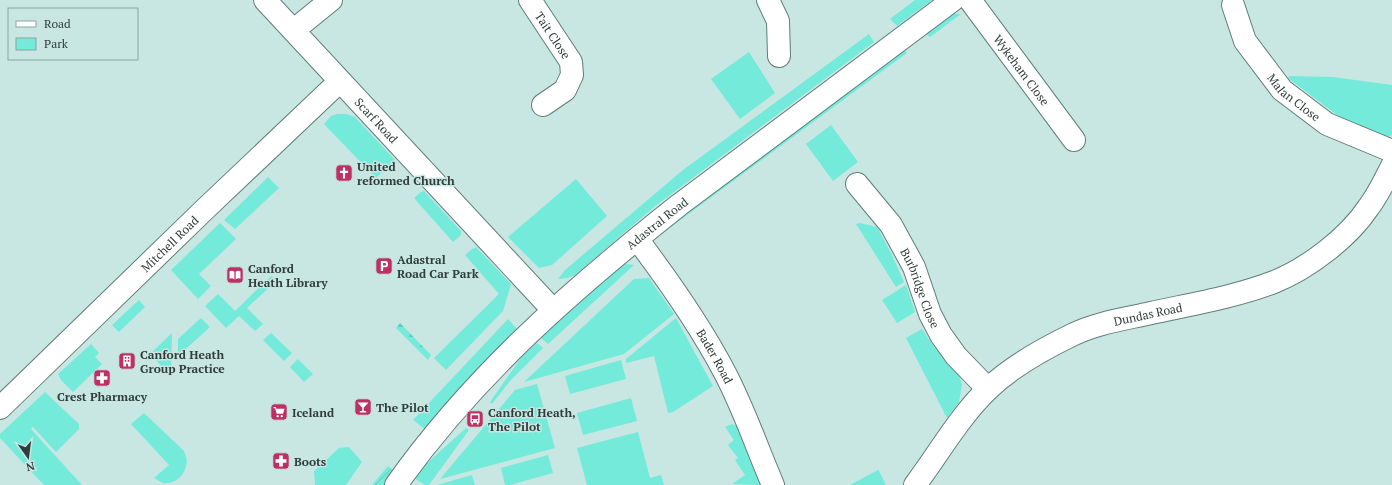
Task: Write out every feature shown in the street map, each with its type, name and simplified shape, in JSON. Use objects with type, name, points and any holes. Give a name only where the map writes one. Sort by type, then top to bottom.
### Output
[{"type":"street","name":"Scarf Road","points":[[265,0],[553,310]]},
{"type":"street","points":[[294,30],[330,0]]},
{"type":"street","name":"Tait Close","points":[[530,0],[571,62],[572,75],[565,90],[543,105]]},
{"type":"street","points":[[768,0],[778,21],[779,56]]},
{"type":"street","name":"Adastral Road","points":[[396,485],[415,459],[494,366],[553,310],[637,239],[686,201],[953,0]]},
{"type":"street","name":"Wykeham Close","points":[[970,0],[1074,140]]},
{"type":"street","name":"Malan Close","points":[[1234,5],[1245,40],[1282,90],[1327,124],[1392,151]]},
{"type":"street","name":"Mitchell Road","points":[[0,408],[203,211],[340,81]]},
{"type":"street","name":"Dundas Road","points":[[915,485],[943,444],[988,389],[1010,370],[1074,334],[1100,324],[1242,292],[1275,281],[1302,267],[1324,252],[1350,229],[1368,209],[1392,166]]},
{"type":"street","name":"Burbridge Close","points":[[857,184],[891,225],[914,268],[930,314],[941,335],[956,356],[988,389]]},
{"type":"street","name":"Bader Road","points":[[637,239],[685,308],[725,373],[741,406],[773,485]]},
{"type":"green space","points":[[915,0],[932,0],[897,26],[890,19]]},
{"type":"green space","points":[[953,14],[961,14],[930,37],[925,33],[944,18]]},
{"type":"green space","points":[[869,34],[874,42],[654,207],[575,275],[558,279],[565,270],[683,170]]},
{"type":"green space","points":[[903,49],[907,53],[668,229],[670,223]]},
{"type":"green space","points":[[749,52],[775,93],[740,119],[711,79]]},
{"type":"green space","points":[[1290,76],[1333,77],[1392,85],[1392,135],[1386,138],[1341,118],[1288,78]]},
{"type":"green space","points":[[346,114],[355,117],[395,160],[376,178],[324,124],[331,116]]},
{"type":"green space","points":[[831,125],[858,162],[833,181],[806,144]]},
{"type":"green space","points":[[268,177],[279,188],[235,229],[224,220]]},
{"type":"green space","points":[[576,179],[607,216],[552,265],[539,268],[508,237]]},
{"type":"green space","points":[[424,191],[461,231],[461,235],[453,242],[414,198]]},
{"type":"green space","points":[[220,223],[236,239],[199,274],[211,286],[198,299],[171,270]]},
{"type":"green space","points":[[860,223],[877,227],[904,282],[896,287],[856,224]]},
{"type":"green space","points":[[476,247],[511,284],[503,311],[446,370],[434,358],[499,294],[465,255]]},
{"type":"green space","points":[[625,264],[634,265],[548,344],[541,338],[615,271]]},
{"type":"green space","points":[[271,276],[276,281],[247,308],[263,324],[255,331],[239,316],[226,328],[205,306],[218,294],[235,311]]},
{"type":"green space","points":[[649,278],[674,314],[624,354],[524,382],[634,279]]},
{"type":"green space","points":[[906,285],[915,312],[897,323],[882,300]]},
{"type":"green space","points":[[139,300],[145,307],[119,332],[112,325]]},
{"type":"green space","points":[[201,318],[210,327],[178,356],[178,339]]},
{"type":"green space","points":[[676,318],[713,386],[673,412],[668,413],[654,356],[626,363],[626,359]]},
{"type":"green space","points":[[508,319],[517,329],[468,381],[426,430],[413,420]]},
{"type":"green space","points":[[400,323],[431,355],[428,360],[396,328]]},
{"type":"green space","points":[[922,329],[933,345],[959,375],[962,384],[959,402],[947,418],[906,338]]},
{"type":"green space","points":[[172,333],[171,376],[150,354]]},
{"type":"green space","points":[[271,333],[292,353],[284,361],[263,340]]},
{"type":"green space","points":[[537,343],[543,348],[510,381],[492,404],[490,402],[521,358]]},
{"type":"green space","points":[[91,344],[99,353],[95,357],[102,364],[73,392],[61,380],[58,374]]},
{"type":"green space","points":[[298,359],[313,374],[304,382],[290,367]]},
{"type":"green space","points":[[621,360],[626,379],[570,394],[565,376]]},
{"type":"green space","points":[[537,384],[555,448],[440,479],[515,390]]},
{"type":"green space","points":[[45,392],[79,424],[79,429],[56,452],[33,427],[31,429],[82,485],[44,485],[0,438],[0,434]]},
{"type":"green space","points":[[631,398],[637,421],[583,435],[577,413]]},
{"type":"green space","points":[[144,413],[183,450],[185,454],[187,462],[185,470],[178,479],[171,483],[163,483],[154,478],[169,465],[131,424]]},
{"type":"green space","points":[[732,424],[737,426],[761,485],[732,484],[745,475],[735,460],[738,458],[728,445],[734,440],[725,427]]},
{"type":"green space","points":[[466,428],[469,430],[429,485],[425,485],[414,478],[426,464]]},
{"type":"green space","points":[[638,432],[650,478],[661,475],[664,485],[587,485],[577,448]]},
{"type":"green space","points":[[349,447],[362,462],[346,485],[315,485],[314,471],[339,448]]},
{"type":"green space","points":[[548,455],[553,473],[510,485],[505,485],[501,468]]},
{"type":"green space","points":[[388,466],[394,471],[384,485],[372,485]]},
{"type":"green space","points":[[878,470],[886,485],[850,485]]},
{"type":"green space","points":[[472,475],[475,485],[437,485]]},
{"type":"place","name":"United reformed Church","points":[[344,173]]},
{"type":"place","name":"Adastral Road Car Park","points":[[384,266]]},
{"type":"place","name":"Canford Heath Library","points":[[235,275]]},
{"type":"place","name":"Canford Heath Group Practice","points":[[127,361]]},
{"type":"place","name":"Crest Pharmacy","points":[[102,378]]},
{"type":"place","name":"The Pilot","points":[[363,407]]},
{"type":"place","name":"Iceland","points":[[279,412]]},
{"type":"place","name":"Canford Heath, The Pilot","points":[[475,419]]},
{"type":"place","name":"Boots","points":[[281,461]]}]
